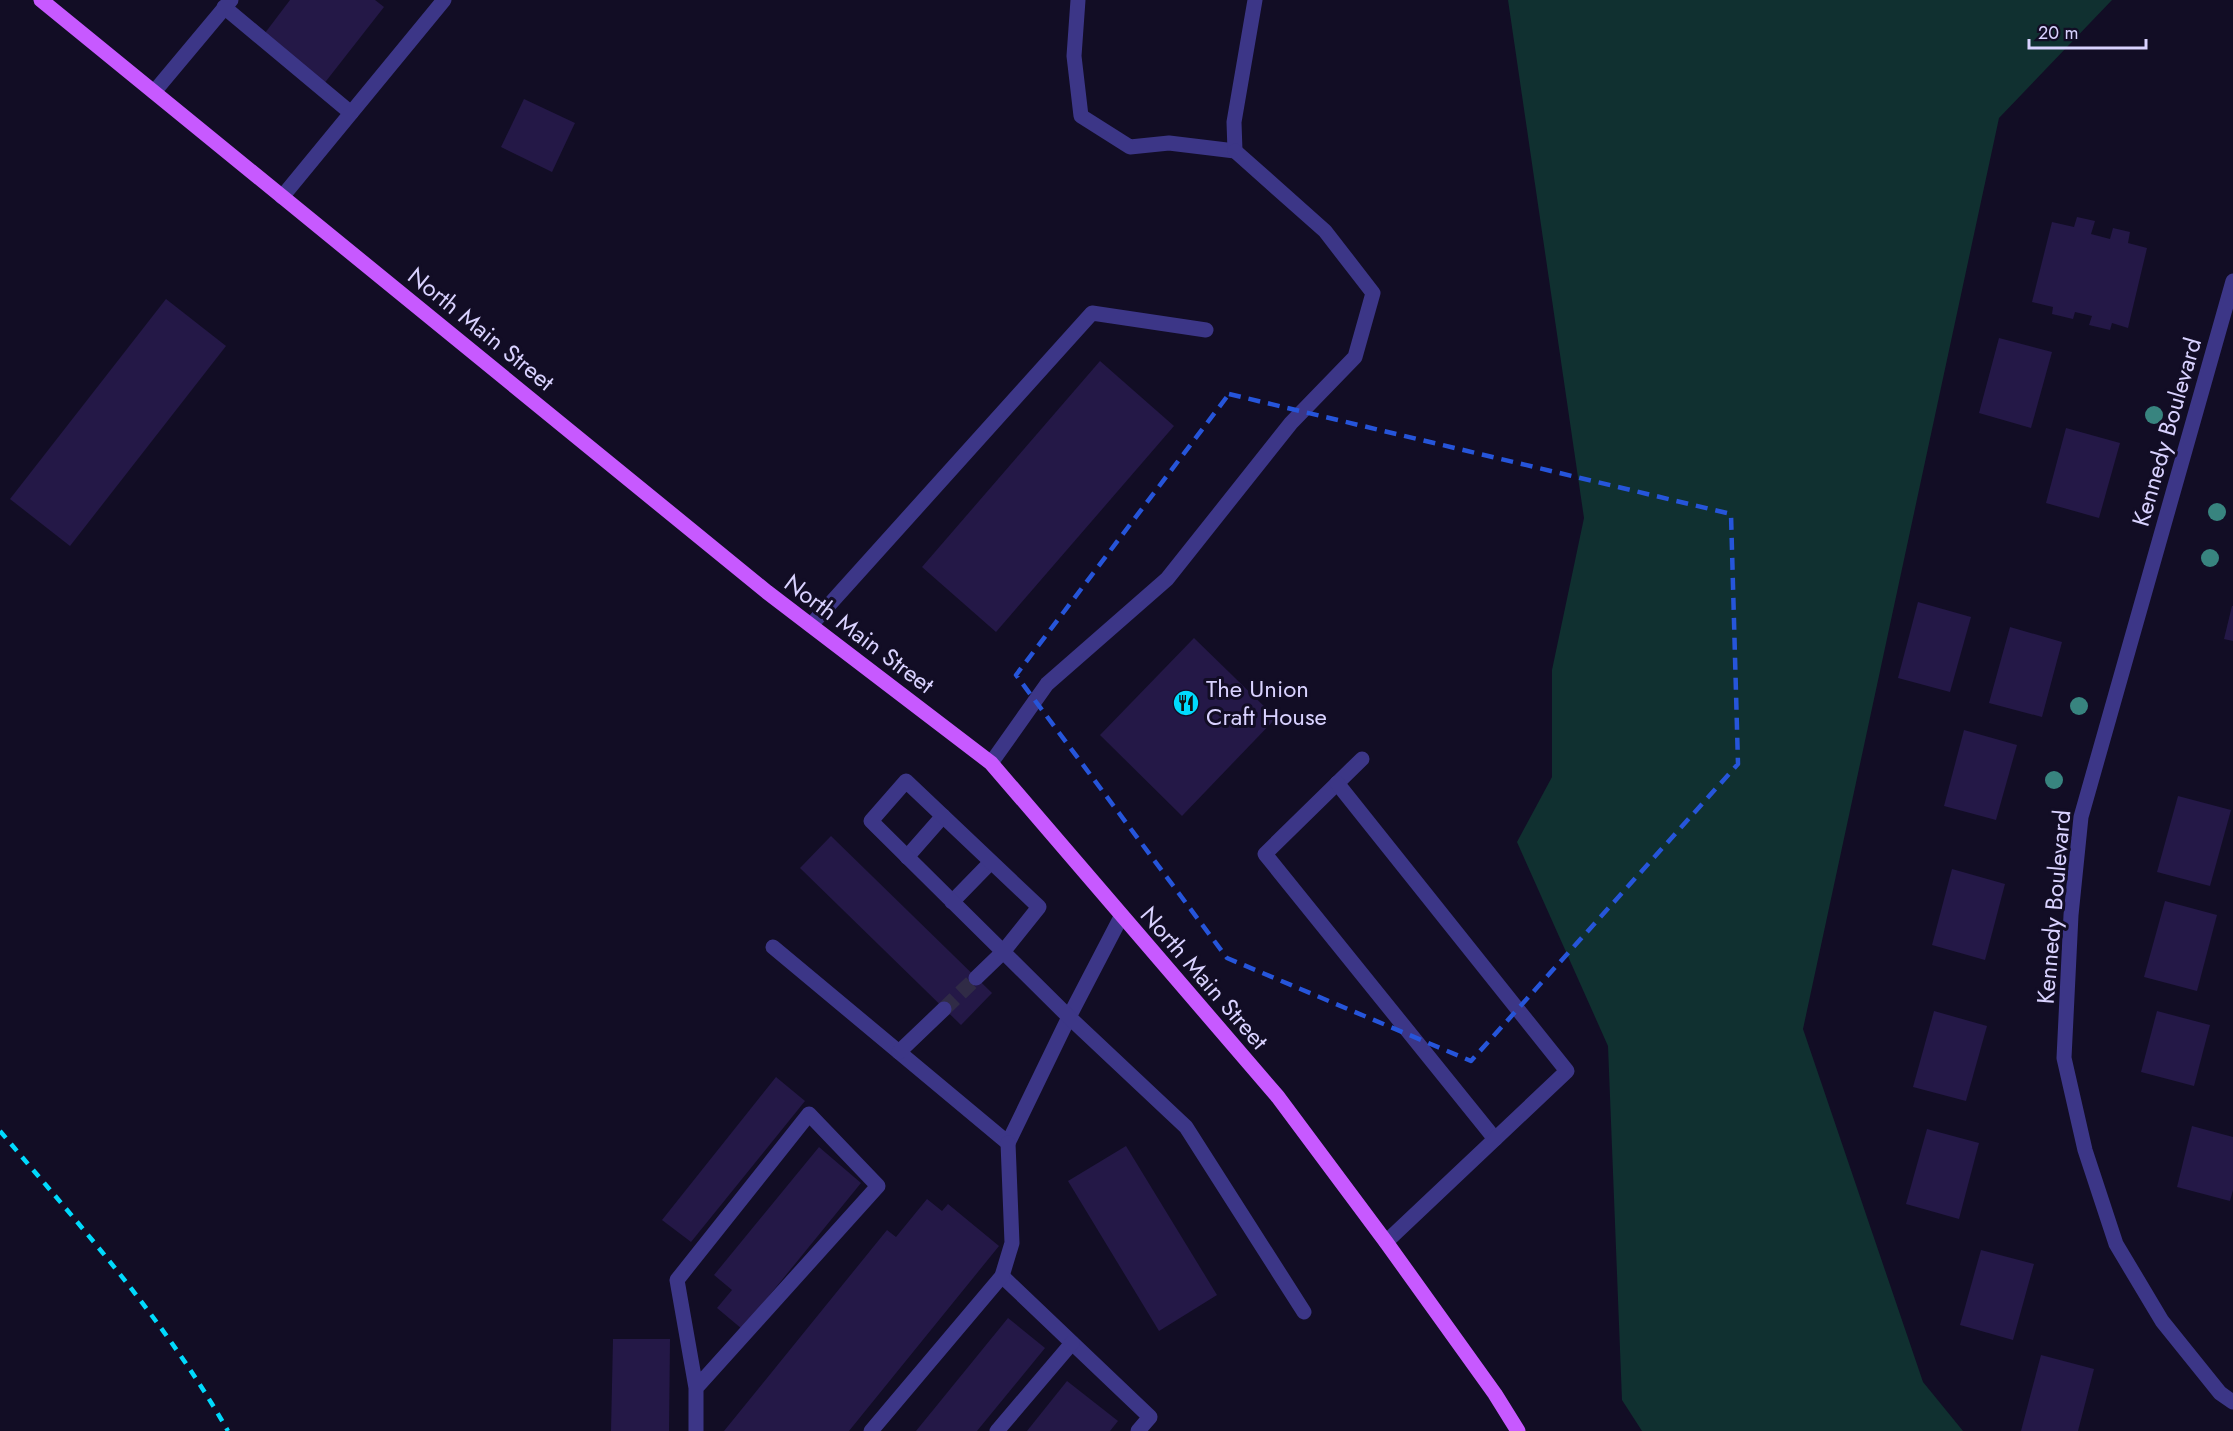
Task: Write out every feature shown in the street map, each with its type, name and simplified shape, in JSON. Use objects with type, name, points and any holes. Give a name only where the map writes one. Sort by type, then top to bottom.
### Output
[{"type":"main road","name":"North Main Street","points":[[40,0],[811,625],[991,763],[1278,1097],[1386,1242],[1495,1394],[1518,1431]]},
{"type":"street","points":[[991,763],[1047,684],[1167,579],[1291,423],[1355,357],[1372,293],[1324,231],[1235,151],[1169,143],[1130,147],[1082,116],[1074,56],[1078,0]]},
{"type":"street","points":[[1235,151],[1234,122],[1255,0]]},
{"type":"street","points":[[282,197],[437,3]]},
{"type":"street","points":[[154,92],[228,4],[351,113]]},
{"type":"street","name":"Kennedy Boulevard","points":[[2233,281],[2081,817],[2071,915],[2064,1058],[2085,1150],[2116,1244],[2162,1321],[2220,1393],[2233,1402]]},
{"type":"street","points":[[811,625],[1092,313],[1206,330]]},
{"type":"street","points":[[1362,759],[1264,854],[1495,1139]]},
{"type":"street","points":[[976,978],[1003,952],[1039,907],[906,781],[871,821],[952,902],[1003,952],[1069,1017],[1186,1127],[1304,1312]]},
{"type":"street","points":[[1337,783],[1567,1071],[1386,1242]]},
{"type":"street","points":[[907,857],[943,816]]},
{"type":"street","points":[[952,902],[992,862]]},
{"type":"street","points":[[871,1431],[1002,1276],[1012,1243],[1008,1143],[1121,917]]},
{"type":"street","points":[[772,947],[1008,1143]]},
{"type":"street","points":[[899,1052],[944,1009]]},
{"type":"street","points":[[696,1388],[878,1186],[809,1114],[677,1280],[696,1388],[696,1431]]},
{"type":"street","points":[[1002,1276],[1150,1417],[1138,1431]]},
{"type":"street","points":[[997,1431],[1072,1342]]},
{"type":"highlighted area","points":[[1229,394],[1731,514],[1738,764],[1471,1061],[1227,958],[1016,675]]},
{"type":"green space","points":[[1508,0],[2112,0],[1999,118],[1803,1029],[1923,1382],[1963,1431],[1642,1431],[1622,1400],[1608,1046],[1517,842],[1552,777],[1552,670],[1584,518]]},
{"type":"building","points":[[290,0],[375,0],[384,7],[323,85],[262,37]]},
{"type":"building","points":[[524,99],[575,123],[552,172],[501,147]]},
{"type":"building","points":[[2077,217],[2095,221],[2091,234],[2110,239],[2113,228],[2130,232],[2128,243],[2147,248],[2128,328],[2112,323],[2110,330],[2089,325],[2092,316],[2075,312],[2073,319],[2052,314],[2053,307],[2032,302],[2052,222],[2074,227]]},
{"type":"building","points":[[166,299],[226,346],[70,546],[10,499]]},
{"type":"building","points":[[1999,338],[2052,352],[2031,428],[1979,413]]},
{"type":"building","points":[[1100,361],[1174,426],[996,632],[922,567]]},
{"type":"building","points":[[2066,428],[2120,443],[2099,518],[2046,503]]},
{"type":"building","points":[[1918,602],[1971,617],[1950,692],[1898,678]]},
{"type":"building","points":[[2233,606],[2233,641],[2224,639]]},
{"type":"building","points":[[2010,627],[2062,642],[2042,717],[1989,703]]},
{"type":"building","points":[[1194,638],[1276,718],[1182,816],[1100,735]]},
{"type":"building","points":[[1964,730],[2017,745],[1996,820],[1944,806]]},
{"type":"building","points":[[2178,796],[2231,810],[2210,886],[2157,872]]},
{"type":"building","points":[[831,836],[992,993],[961,1025],[800,868]]},
{"type":"building","points":[[1952,869],[2005,884],[1985,960],[1932,945]]},
{"type":"building","points":[[2165,901],[2217,915],[2197,991],[2144,977]]},
{"type":"building","points":[[1934,1011],[1987,1026],[1966,1101],[1913,1087]]},
{"type":"building","points":[[2157,1011],[2210,1025],[2194,1086],[2141,1072]]},
{"type":"building","points":[[776,1077],[805,1101],[691,1242],[662,1220]]},
{"type":"building","points":[[2192,1126],[2233,1137],[2233,1190],[2230,1201],[2177,1187]]},
{"type":"building","points":[[1927,1129],[1979,1143],[1959,1219],[1906,1204]]},
{"type":"building","points":[[1126,1146],[1217,1295],[1159,1331],[1068,1181]]},
{"type":"building","points":[[819,1147],[861,1183],[742,1329],[717,1308],[732,1290],[714,1275]]},
{"type":"building","points":[[927,1199],[942,1211],[948,1204],[999,1246],[849,1431],[724,1431],[887,1230],[896,1237]]},
{"type":"building","points":[[1981,1250],[2034,1264],[2013,1340],[1960,1325]]},
{"type":"building","points":[[1008,1318],[1045,1348],[977,1431],[916,1431]]},
{"type":"building","points":[[613,1339],[670,1339],[669,1431],[611,1431]]},
{"type":"building","points":[[2041,1355],[2094,1369],[2078,1431],[2021,1431]]},
{"type":"building","points":[[1067,1381],[1118,1421],[1110,1431],[1027,1431]]},
{"type":"tunnel","points":[[944,1009],[976,978]]},
{"type":"railway","points":[[0,1131],[92,1239],[150,1313],[228,1431]]},
{"type":"place","name":"The Union Craft House","points":[[1186,703]]}]
